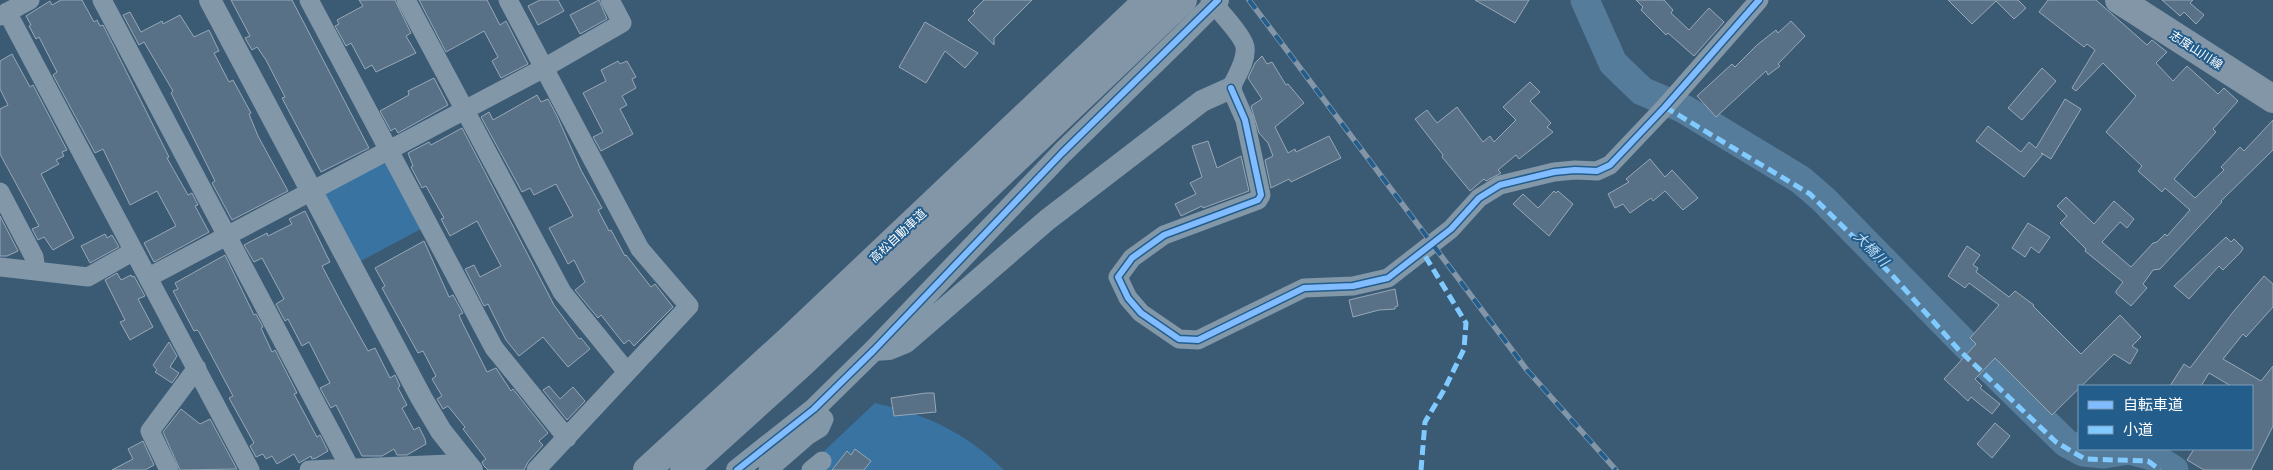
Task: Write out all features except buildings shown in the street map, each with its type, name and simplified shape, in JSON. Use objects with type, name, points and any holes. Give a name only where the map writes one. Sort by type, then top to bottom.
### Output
[{"type":"main road","name":"高松自動車道","points":[[646,470],[790,339],[1148,0]]},
{"type":"main road","name":"志度山川線","points":[[2119,0],[2273,99]]},
{"type":"main road","name":"高松自動車道","points":[[684,470],[801,364],[1178,5]]},
{"type":"street","points":[[30,0],[4,14],[132,252],[149,277],[250,470]]},
{"type":"street","points":[[102,0],[350,468]]},
{"type":"street","points":[[210,0],[422,399],[441,431],[467,464]]},
{"type":"street","points":[[309,0],[494,348],[567,438]]},
{"type":"street","points":[[406,0],[562,292],[627,372]]},
{"type":"street","points":[[508,0],[640,249],[688,306],[536,470]]},
{"type":"street","points":[[149,277],[544,68],[622,23],[610,0]]},
{"type":"street","points":[[874,350],[890,349],[906,342],[1084,190],[1202,101],[1231,88],[1244,59],[1245,46],[1228,20],[1210,0]]},
{"type":"street","points":[[738,470],[814,409],[874,350],[1000,216],[1218,0]]},
{"type":"street","points":[[1231,88],[1245,120],[1261,195],[1258,200],[1164,235],[1132,258],[1118,277],[1128,298],[1141,312],[1179,339],[1198,340],[1304,288],[1352,286],[1388,278],[1451,229],[1480,198],[1500,185],[1554,172],[1574,170],[1597,171],[1610,165],[1666,107],[1759,0]]},
{"type":"street","points":[[0,192],[34,257],[36,270]]},
{"type":"street","points":[[0,267],[88,277],[132,252]]},
{"type":"street","points":[[170,470],[150,431],[197,368]]},
{"type":"street","points":[[768,470],[807,436],[820,428],[824,419],[814,409]]},
{"type":"street","points":[[309,470],[467,464]]},
{"type":"shaded area","points":[[386,161],[421,229],[359,262],[319,195]]},
{"type":"shaded area","points":[[875,403],[928,419],[960,435],[975,445],[1004,470],[804,470]]},
{"type":"waterway","name":"大橋川","points":[[1585,0],[1613,63],[1642,91],[1684,109],[1801,180],[1823,199],[1962,341],[2066,443],[2078,449]]},
{"type":"waterway","name":"大橋川","points":[[2079,450],[2104,454],[2129,450]]},
{"type":"waterway","name":"大橋川","points":[[2129,450],[2152,456],[2174,470]]},
{"type":"railway","points":[[1249,0],[1527,370],[1616,470]]},
{"type":"marked path","points":[[1665,107],[1810,194],[1892,275],[1958,349],[2056,442],[2085,459],[2148,461],[2160,470]]},
{"type":"marked path","points":[[1421,470],[1425,422],[1444,390],[1464,349],[1466,323],[1422,251]]},
{"type":"cycle path","points":[[737,470],[814,409],[874,350],[1062,153],[1218,0]]},
{"type":"cycle path","points":[[1231,88],[1245,120],[1261,195],[1258,200],[1164,235],[1132,258],[1118,277],[1128,298],[1141,313],[1179,339],[1198,340],[1304,288],[1353,286],[1388,278],[1451,229],[1479,198],[1500,185],[1554,172],[1575,170],[1597,171],[1610,165],[1665,107],[1759,0]]}]
